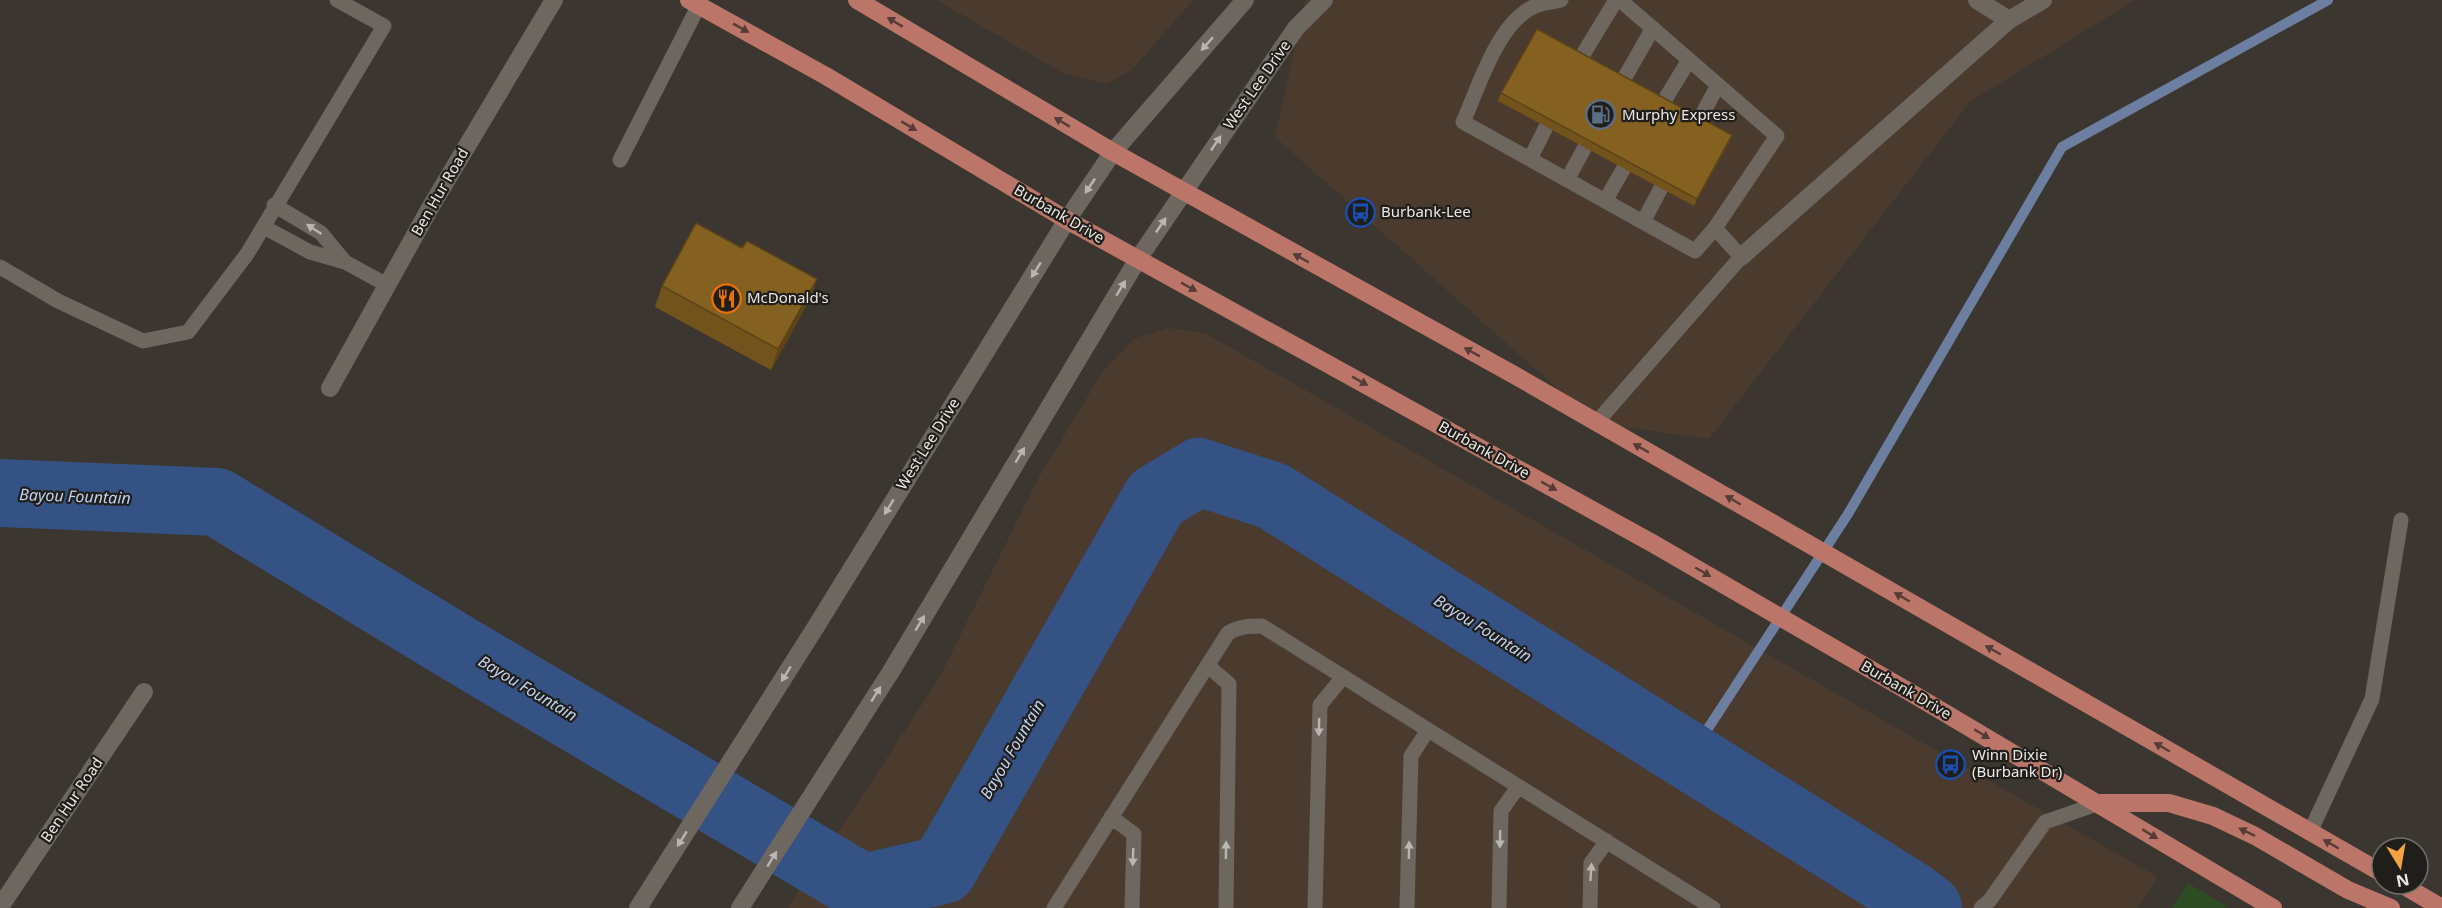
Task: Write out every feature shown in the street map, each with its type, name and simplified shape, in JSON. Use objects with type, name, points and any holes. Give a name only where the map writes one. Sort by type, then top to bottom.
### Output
[{"type":"main road","name":"Ben Hur Road","points":[[330,388],[430,208],[554,0]]},
{"type":"main road","points":[[857,0],[1113,152],[1692,476],[2370,866]]},
{"type":"main road","name":"West Lee Drive","points":[[638,908],[817,625],[1067,220],[1113,152],[1245,0]]},
{"type":"main road","name":"West Lee Drive","points":[[740,908],[890,673],[1138,259],[1296,28],[1323,0]]},
{"type":"main road","points":[[1977,0],[2009,20]]},
{"type":"main road","points":[[1741,257],[2009,20],[2043,0]]},
{"type":"main road","name":"Burbank Drive","points":[[694,3],[826,76],[1067,220],[1652,543],[1913,693],[2273,908]]},
{"type":"main road","name":"Ben Hur Road","points":[[0,907],[144,692]]},
{"type":"main road","points":[[2100,803],[2169,803],[2213,816],[2255,836],[2348,890],[2391,908]]},
{"type":"main road","points":[[2422,896],[2442,908]]},
{"type":"lane","points":[[0,267],[58,301],[143,341],[188,332],[247,254],[264,227],[274,205],[384,26],[338,0]]},
{"type":"lane","points":[[1561,0],[1536,5],[1516,19],[1501,36],[1463,122],[1695,251],[1715,228],[1777,136],[1618,0],[1579,61]]},
{"type":"lane","points":[[620,160],[694,3]]},
{"type":"lane","points":[[1622,84],[1653,28]]},
{"type":"lane","points":[[1660,106],[1689,60]]},
{"type":"lane","points":[[1697,124],[1718,85]]},
{"type":"lane","points":[[1530,159],[1546,127]]},
{"type":"lane","points":[[1568,180],[1585,147]]},
{"type":"lane","points":[[1605,201],[1624,168]]},
{"type":"lane","points":[[1643,222],[1661,188]]},
{"type":"lane","points":[[274,205],[321,233],[345,262]]},
{"type":"lane","points":[[264,227],[310,252],[345,262],[387,285]]},
{"type":"lane","points":[[1596,423],[1741,257],[1715,228]]},
{"type":"lane","points":[[2310,832],[2372,699],[2401,520]]},
{"type":"lane","points":[[1054,908],[1228,633],[1238,628],[1262,626],[1606,841],[1703,905]]},
{"type":"lane","points":[[1208,666],[1229,684],[1226,908]]},
{"type":"lane","points":[[1315,908],[1320,705],[1343,677]]},
{"type":"lane","points":[[1407,908],[1411,756],[1428,730]]},
{"type":"lane","points":[[1499,908],[1501,811],[1518,787]]},
{"type":"lane","points":[[1985,904],[2045,822],[2100,803]]},
{"type":"lane","points":[[1111,817],[1134,834],[1132,908]]},
{"type":"lane","points":[[1590,908],[1591,863],[1606,841]]},
{"type":"shaded area","points":[[936,0],[1193,0],[1132,70],[1107,84],[1065,74]]},
{"type":"shaded area","points":[[1305,0],[2135,0],[1970,102],[1709,439],[1596,423],[1275,137]]},
{"type":"shaded area","points":[[1168,328],[1205,333],[2158,877],[2137,908],[788,908],[938,680],[1039,477],[1104,369],[1135,338]]},
{"type":"green space","points":[[2188,883],[2229,908],[2172,908]]},
{"type":"building","name":"Murphy Express","points":[[1537,29],[1732,135],[1697,199],[1501,93]]},
{"type":"building","points":[[696,223],[742,248],[747,241],[817,279],[778,349],[662,286]]},
{"type":"waterway","points":[[1690,756],[1848,514],[2062,147],[2328,0]]},
{"type":"waterway","name":"Bayou Fountain","points":[[0,493],[217,502],[454,646],[863,888],[943,870],[1156,498],[1199,472],[1273,496],[1911,895],[1928,908]]},
{"type":"place","name":"Murphy Express","points":[[1601,115]]},
{"type":"place","name":"Burbank-Lee","points":[[1360,212]]},
{"type":"place","name":"McDonald's","points":[[726,298]]},
{"type":"place","name":"Winn Dixie (Burbank Dr)","points":[[1951,764]]}]
